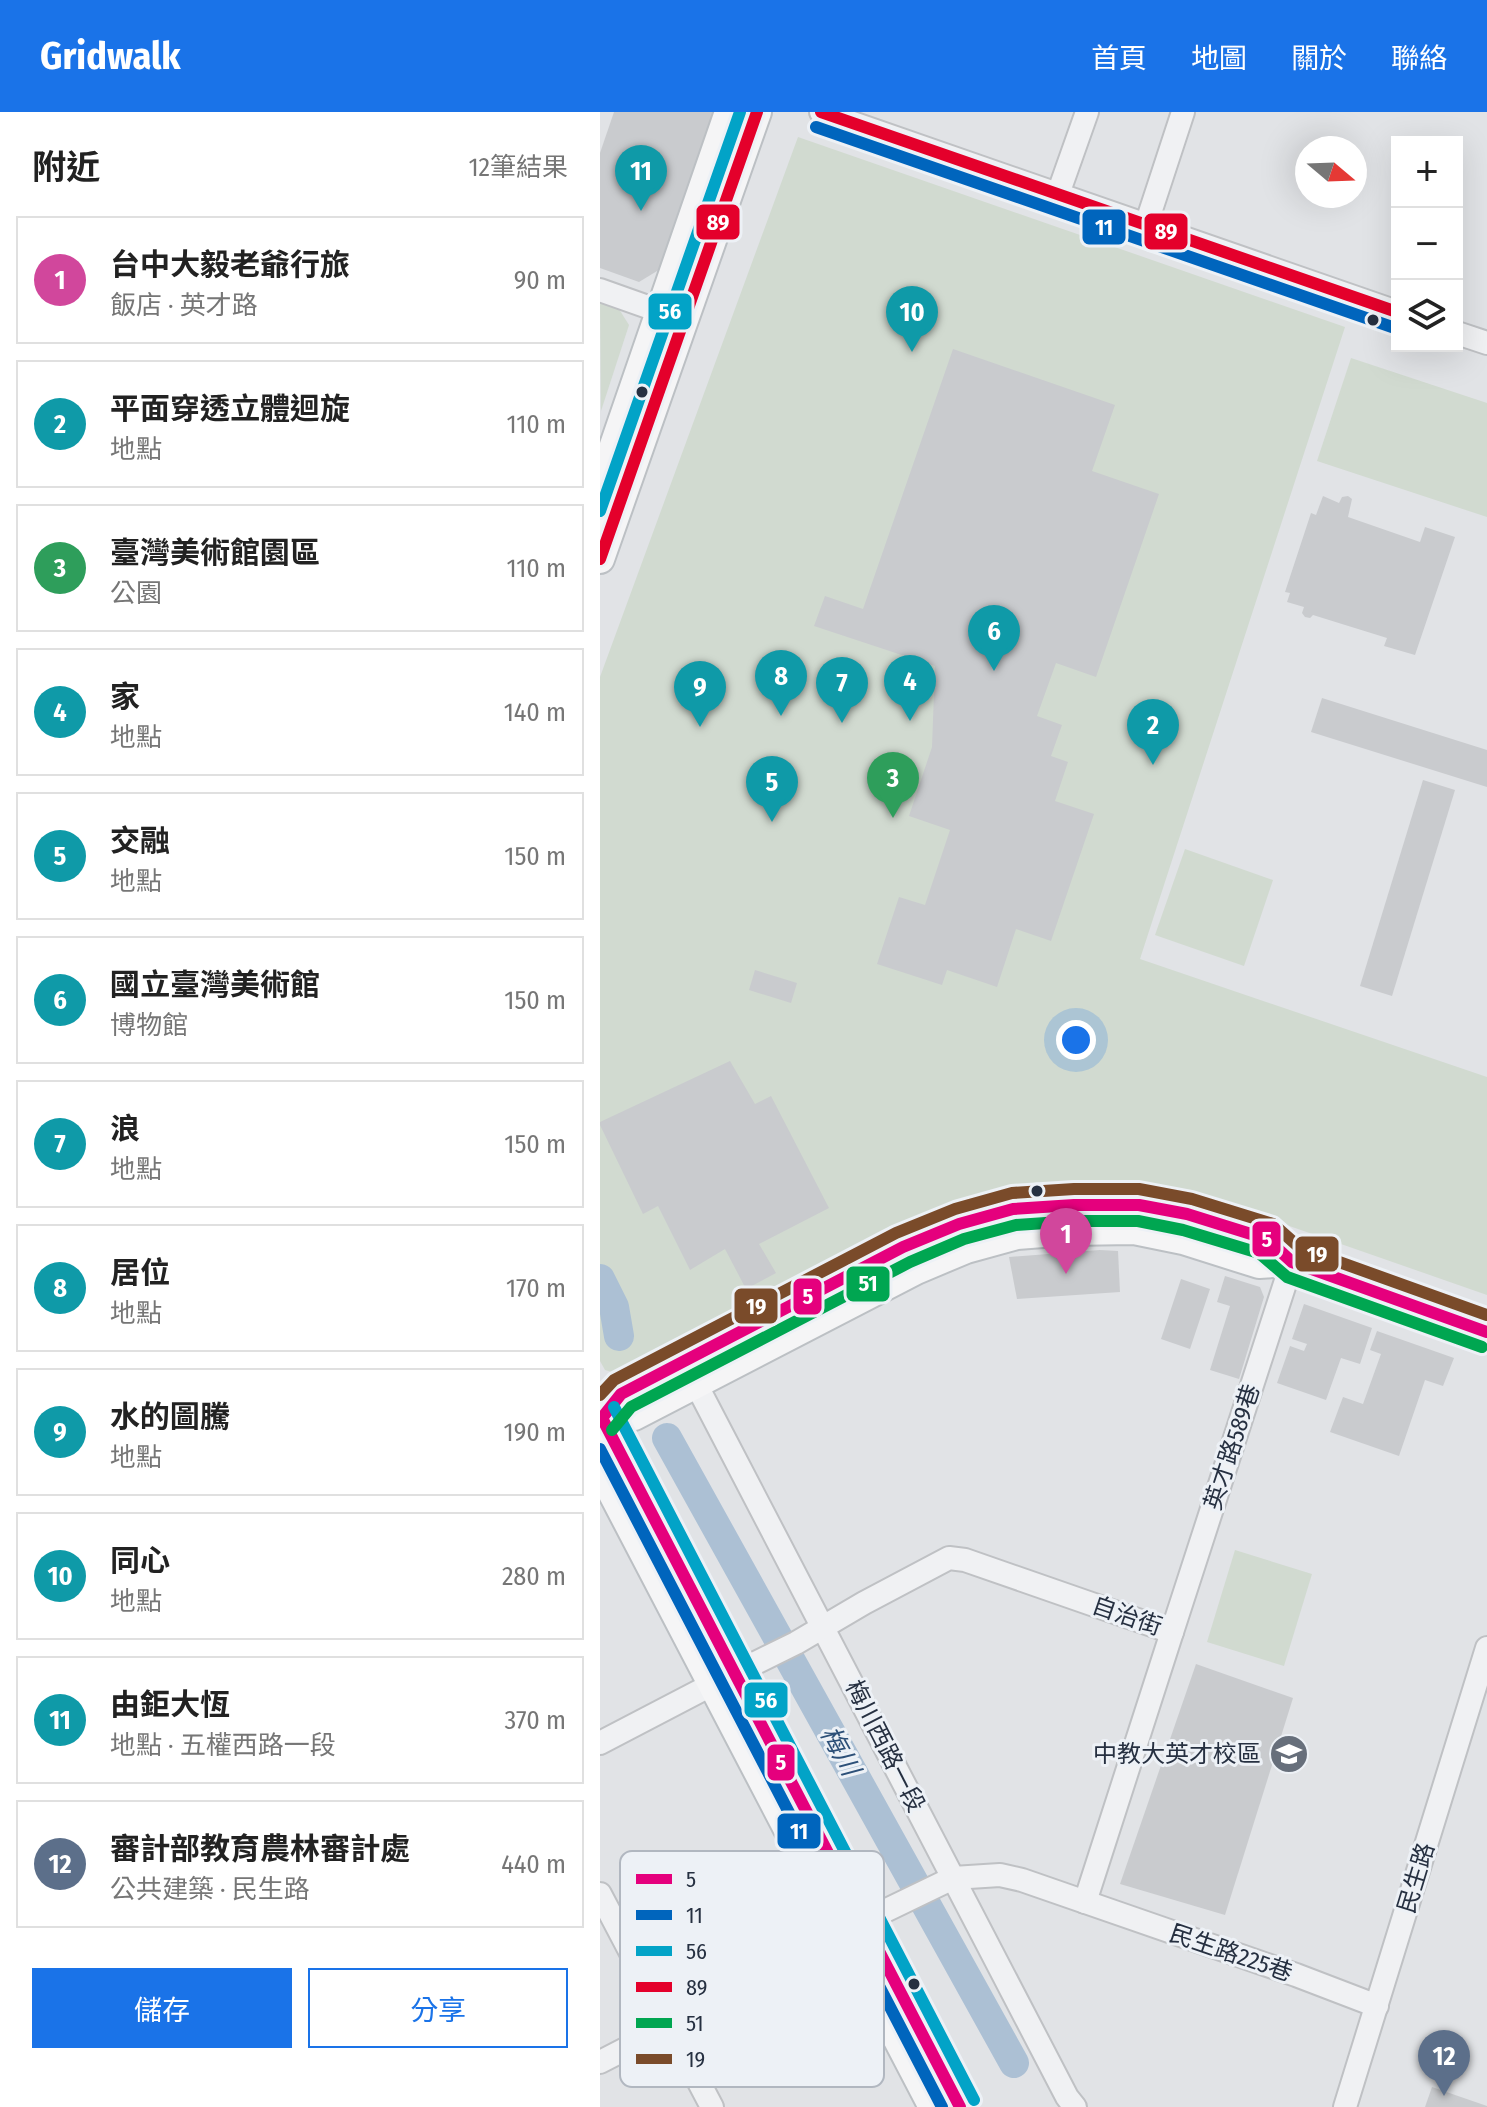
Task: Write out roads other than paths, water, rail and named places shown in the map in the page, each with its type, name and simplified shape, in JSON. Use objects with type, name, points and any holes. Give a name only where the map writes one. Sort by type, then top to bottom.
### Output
[{"type":"main road","points":[[600,559],[729,112]]},
{"type":"main road","points":[[600,486],[610,428],[672,316],[757,112]]},
{"type":"main road","points":[[601,1417],[621,1394],[903,1247],[959,1224],[1013,1209],[1139,1205],[1187,1214],[1267,1239],[1292,1262],[1487,1332]]},
{"type":"main road","points":[[601,1417],[634,1416],[916,1270],[966,1249],[1017,1235],[1134,1230],[1183,1240],[1259,1264],[1292,1262]]},
{"type":"main road","points":[[601,1417],[724,1679],[813,1851]]},
{"type":"main road","points":[[600,1469],[724,1679]]},
{"type":"main road","points":[[884,1979],[960,2107]]},
{"type":"main road","points":[[884,1997],[933,2107]]},
{"type":"street","points":[[821,112],[1391,310]]},
{"type":"street","points":[[1058,194],[1087,112]]},
{"type":"street","points":[[1146,225],[1183,112]]},
{"type":"street","points":[[600,290],[672,316]]},
{"type":"street","points":[[1463,335],[1487,343]]},
{"type":"street","name":"英才路589巷","points":[[1172,1632],[1292,1262]]},
{"type":"street","name":"梅川西路一段","points":[[696,1384],[1067,2097],[1075,2107]]},
{"type":"street","name":"自治街","points":[[724,1679],[949,1558],[965,1560],[1172,1632],[1085,1902]]},
{"type":"street","name":"民生路","points":[[1345,2107],[1480,1694],[1487,1648]]},
{"type":"street","points":[[600,1743],[724,1679]]},
{"type":"street","name":"民生路225巷","points":[[884,1911],[953,1878],[1000,1875],[1022,1880],[1377,2006]]},
{"type":"street","points":[[600,1894],[620,1932]]},
{"type":"street","name":"民生路225巷","points":[[600,2062],[620,2052]]},
{"type":"street","points":[[701,2087],[712,2107]]},
{"type":"waterway","name":"梅川","points":[[600,1279],[614,1307],[619,1336]]},
{"type":"waterway","name":"梅川","points":[[667,1438],[1014,2063]]},
{"type":"place","name":"由鉅大恆","points":[[641,211]]},
{"type":"place","name":"同心","points":[[912,352]]},
{"type":"place","name":"國立臺灣美術館","points":[[994,671]]},
{"type":"place","name":"居位","points":[[781,716]]},
{"type":"place","name":"家","points":[[910,721]]},
{"type":"place","name":"浪","points":[[842,723]]},
{"type":"place","name":"水的圖騰","points":[[700,727]]},
{"type":"place","name":"平面穿透立體迴旋","points":[[1153,765]]},
{"type":"place","name":"臺灣美術館園區","points":[[893,818]]},
{"type":"place","name":"交融","points":[[772,822]]},
{"type":"place","name":"台中大毅老爺行旅","points":[[1066,1274]]},
{"type":"place","name":"中教大英才校區","points":[[1289,1754]]},
{"type":"place","name":"審計部教育農林審計處","points":[[1444,2096]]}]
